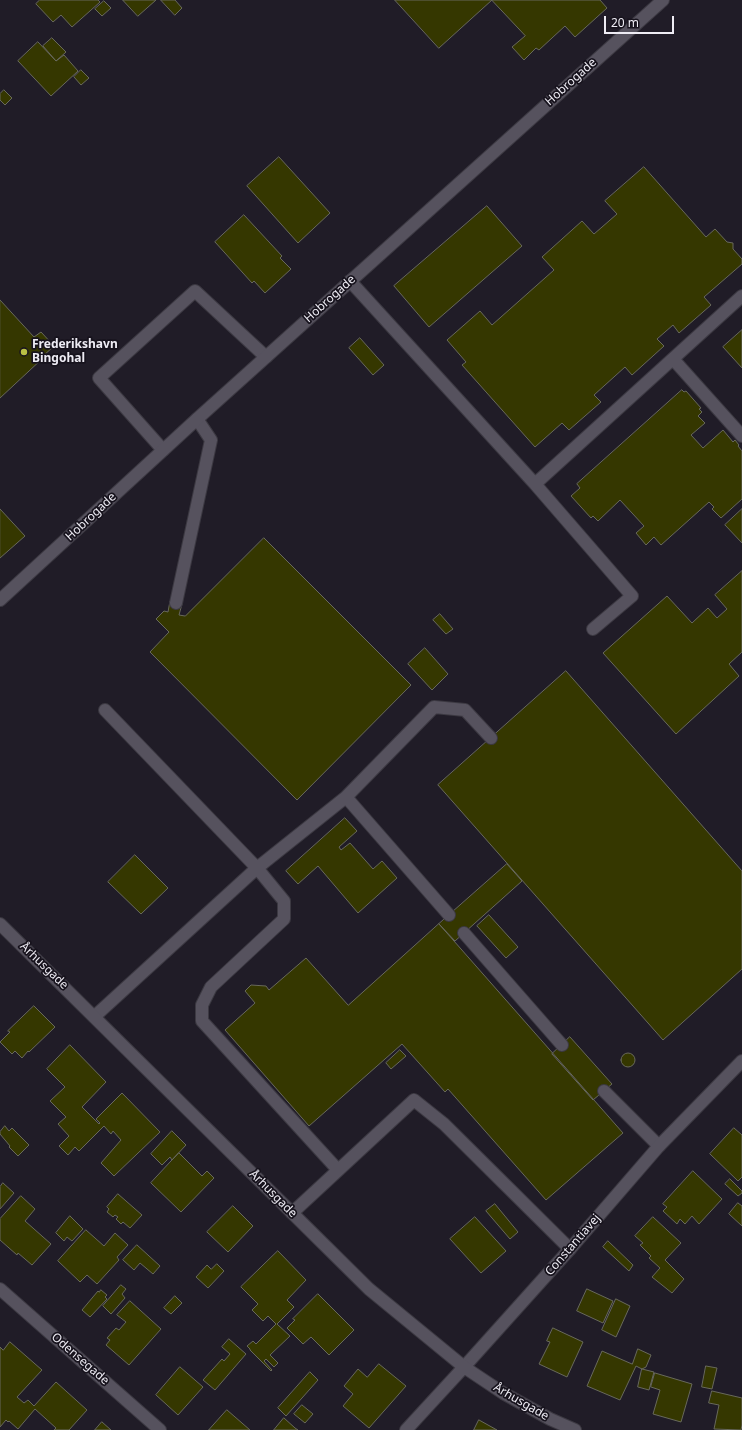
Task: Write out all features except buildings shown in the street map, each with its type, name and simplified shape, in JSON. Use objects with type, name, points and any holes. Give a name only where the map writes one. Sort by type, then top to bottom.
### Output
[{"type":"street","name":"Hobrogade","points":[[0,600],[197,419],[663,0]]},
{"type":"street","points":[[350,281],[535,484],[632,596],[593,630]]},
{"type":"street","points":[[163,450],[100,378],[195,291],[266,357]]},
{"type":"street","points":[[535,484],[742,296]]},
{"type":"street","points":[[672,359],[742,436]]},
{"type":"street","points":[[176,603],[211,440],[197,419]]},
{"type":"street","points":[[95,1016],[257,868],[346,797],[434,707],[465,710],[491,738]]},
{"type":"street","points":[[105,710],[257,868],[284,901],[284,919],[211,987],[202,1005],[202,1021],[338,1170]]},
{"type":"street","points":[[346,797],[449,915]]},
{"type":"street","name":"Århusgade","points":[[0,924],[95,1016],[369,1289],[464,1367],[503,1393],[550,1419],[575,1430]]},
{"type":"street","points":[[464,933],[562,1045]]},
{"type":"street","name":"Constantiavej","points":[[406,1430],[570,1249],[659,1146],[742,1061]]},
{"type":"street","points":[[604,1091],[659,1146]]},
{"type":"street","points":[[292,1213],[414,1100],[444,1124],[570,1249]]},
{"type":"street","name":"Odensegade","points":[[0,1289],[160,1430]]},
{"type":"place","name":"Frederikshavn Bingohal","points":[[24,352]]}]
